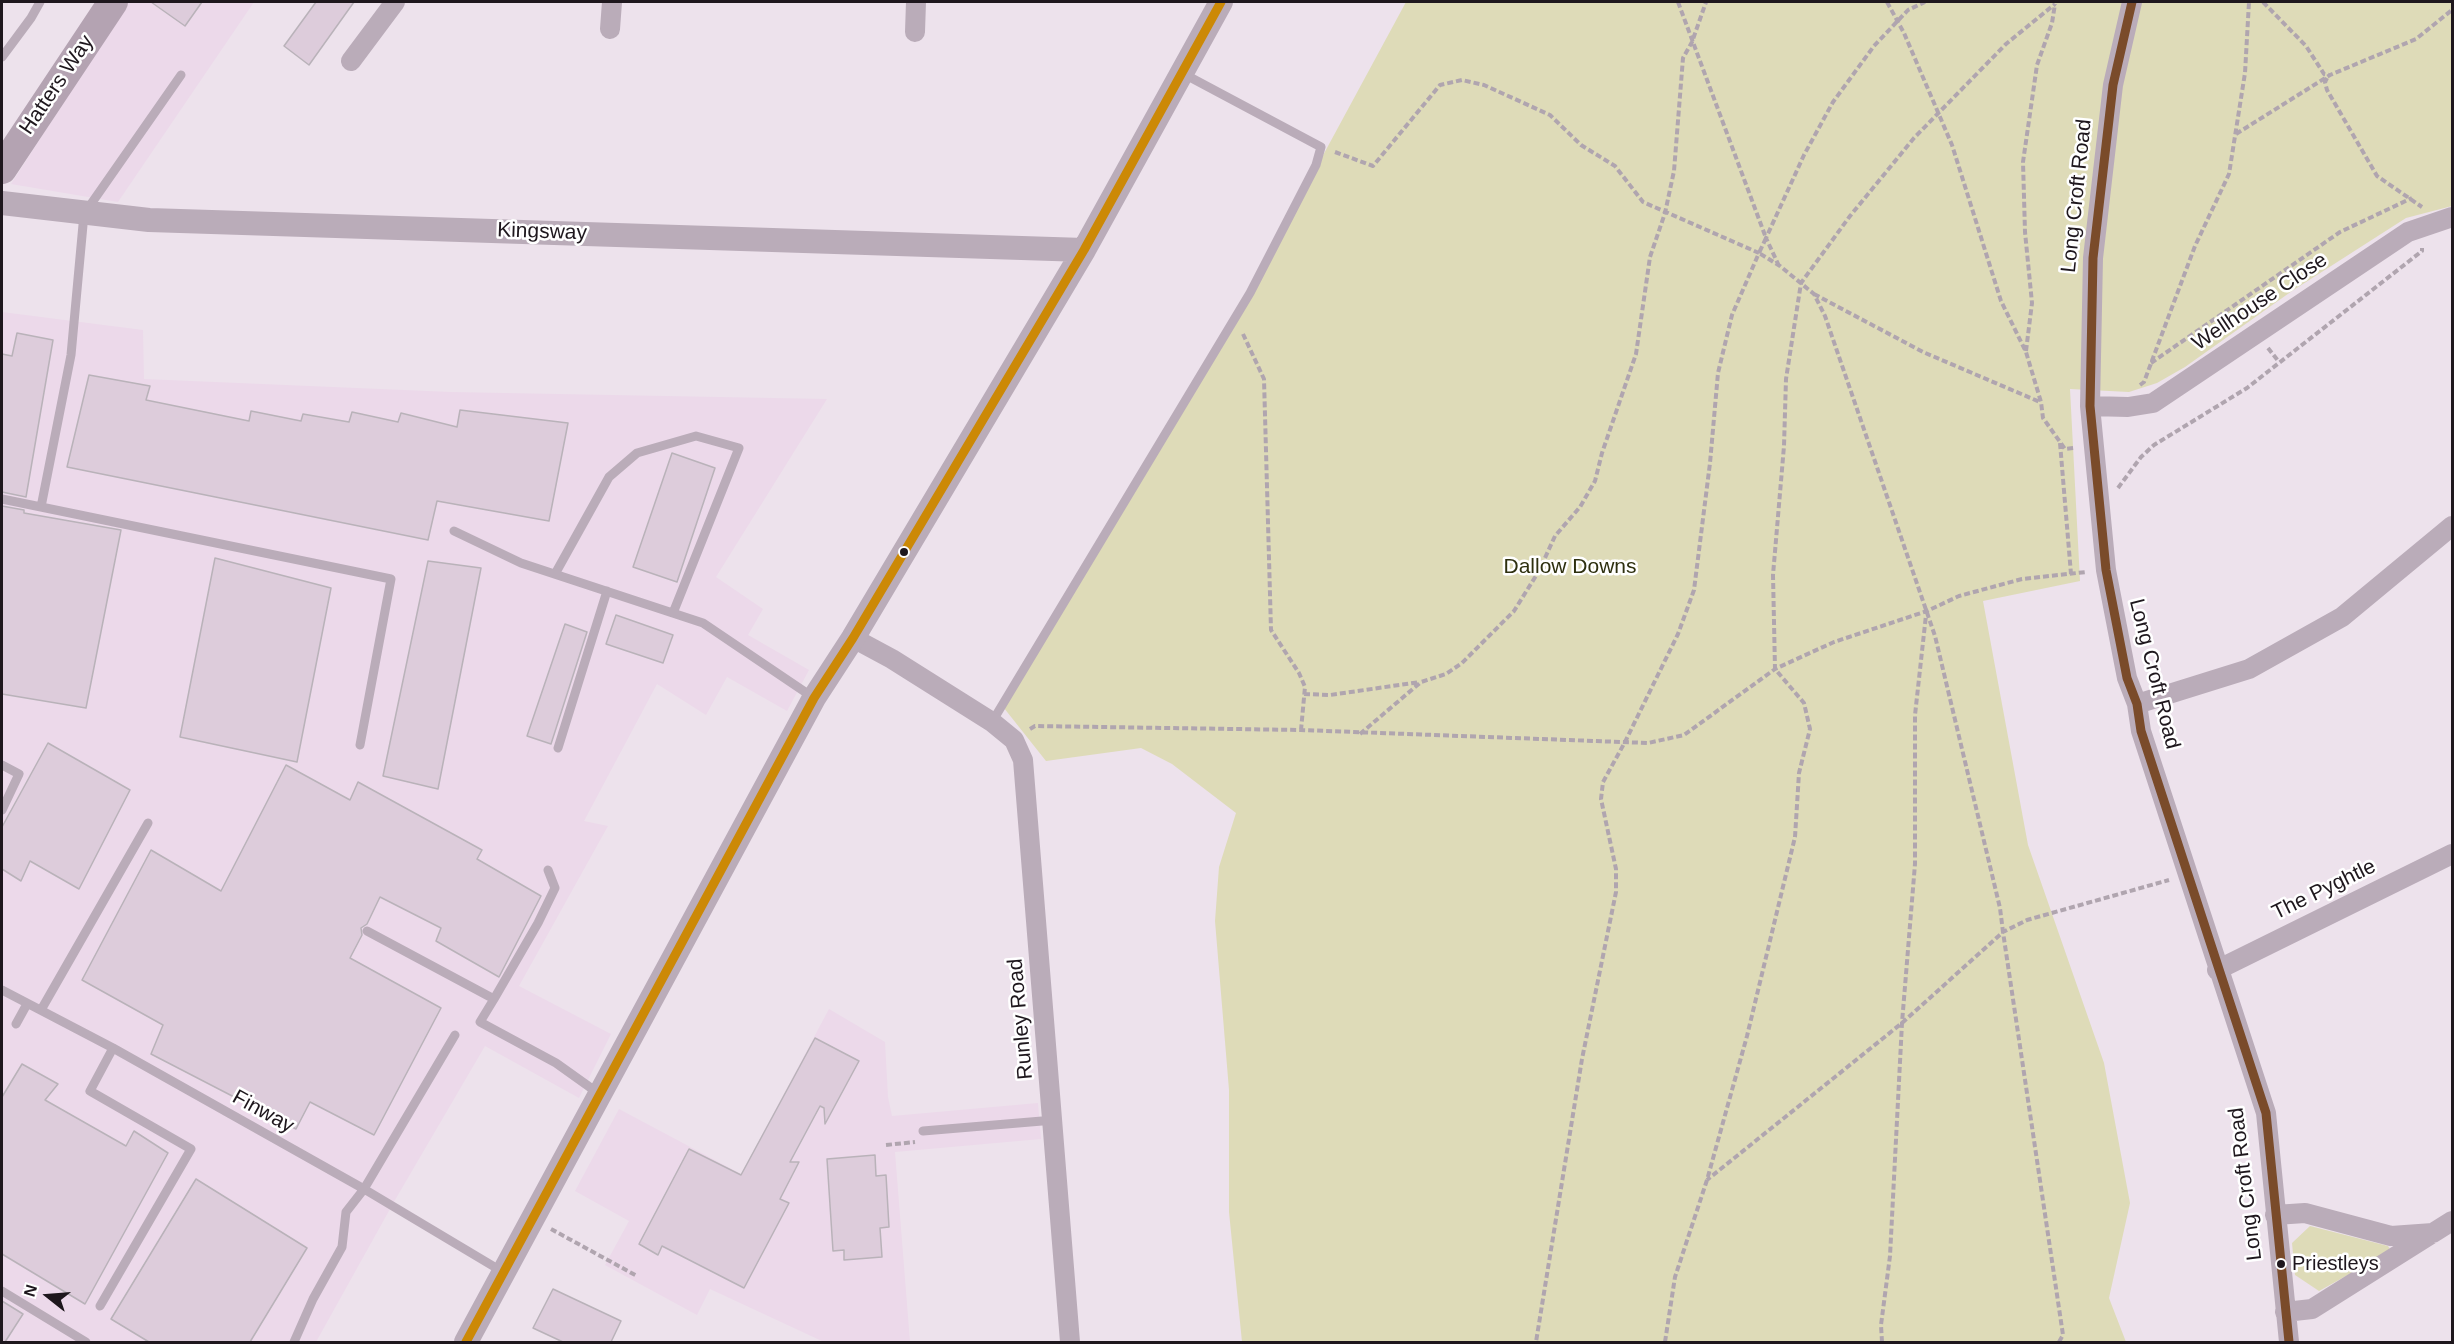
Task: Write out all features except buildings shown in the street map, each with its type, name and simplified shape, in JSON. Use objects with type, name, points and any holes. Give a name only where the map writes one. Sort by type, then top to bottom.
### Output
[{"type":"main road","name":"Hatters Way","points":[[5,164],[113,2]]},
{"type":"street","points":[[351,62],[395,2]]},
{"type":"street","points":[[610,29],[612,2]]},
{"type":"street","points":[[915,32],[916,2]]},
{"type":"street","points":[[471,1341],[503,1272],[586,1130],[600,1095],[814,698],[853,638],[1084,250],[1221,2]]},
{"type":"street","name":"Long Croft Road","points":[[2132,2],[2113,85],[2093,258],[2090,406],[2106,570],[2127,678],[2137,704],[2141,731],[2217,970],[2266,1113],[2284,1312],[2289,1342]]},
{"type":"street","name":"Kingsway","points":[[2,203],[149,220],[1084,250]]},
{"type":"street","name":"Wellhouse Close","points":[[2090,406],[2128,407],[2153,403],[2408,232],[2443,220]]},
{"type":"street","points":[[2137,704],[2249,669],[2342,617],[2452,526]]},
{"type":"street","points":[[853,638],[892,659],[992,722],[1014,740]]},
{"type":"street","name":"Runley Road","points":[[1014,740],[1023,760],[1054,1120],[1070,1342]]},
{"type":"street","name":"The Pyghtle","points":[[2217,970],[2452,854]]},
{"type":"street","points":[[2275,1215],[2305,1213],[2391,1236],[2436,1232]]},
{"type":"street","points":[[2284,1312],[2312,1309],[2452,1221]]},
{"type":"lane","points":[[2,57],[40,2]]},
{"type":"lane","points":[[992,722],[1251,293],[1316,165],[1321,147],[1182,72]]},
{"type":"lane","points":[[41,507],[71,355],[84,214],[181,75]]},
{"type":"lane","points":[[555,574],[609,477],[637,453],[696,436],[739,447],[673,613]]},
{"type":"lane","points":[[2,499],[391,579],[360,745]]},
{"type":"lane","points":[[454,531],[521,562],[703,623],[814,698]]},
{"type":"lane","points":[[558,748],[607,591]]},
{"type":"lane","points":[[2,765],[19,774],[2,810]]},
{"type":"lane","points":[[42,1010],[148,823]]},
{"type":"lane","points":[[548,870],[555,888],[480,1022],[556,1063],[600,1095]]},
{"type":"lane","points":[[367,931],[494,999]]},
{"type":"lane","name":"Finway","points":[[2,990],[113,1048],[364,1189],[503,1272]]},
{"type":"lane","points":[[16,1024],[27,1004]]},
{"type":"lane","points":[[294,1342],[313,1299],[342,1247],[346,1212],[364,1189],[455,1035]]},
{"type":"lane","points":[[100,1306],[191,1149],[90,1091],[113,1048]]},
{"type":"lane","points":[[923,1131],[1054,1120]]},
{"type":"lane","points":[[2,1291],[86,1342]]},
{"type":"path","points":[[1678,2],[1766,238],[1780,266]]},
{"type":"path","points":[[1304,694],[1330,695],[1421,682],[1446,674],[1462,663],[1514,611],[1539,571],[1555,536],[1580,507],[1594,481],[1636,354],[1650,257],[1665,213],[1674,171],[1683,58],[1692,42],[1706,2]]},
{"type":"path","points":[[1887,2],[1898,21],[1939,112],[2001,301],[2026,352],[2041,402],[2043,418],[2065,449],[2078,448]]},
{"type":"path","points":[[1536,1342],[1581,1059],[1616,892],[1616,869],[1601,799],[1603,782],[1678,634],[1694,590],[1708,485],[1718,373],[1732,315],[1804,155],[1833,102],[1874,46],[1908,10],[1926,2]]},
{"type":"path","points":[[2115,406],[2144,382],[2195,246],[2229,174],[2245,73],[2249,2]]},
{"type":"path","points":[[2263,2],[2306,46],[2324,74],[2330,75]]},
{"type":"path","points":[[1665,1342],[1676,1277],[1707,1180],[1747,1036],[1795,837],[1800,773],[1810,729],[1804,703],[1775,669],[1773,575],[1784,446],[1786,379],[1801,283],[1850,216],[1914,138],[2006,44],[2055,3]]},
{"type":"path","points":[[2026,352],[2032,303],[2025,232],[2023,162],[2037,65],[2052,23],[2055,3]]},
{"type":"path","points":[[2235,135],[2330,75],[2416,39],[2452,10]]},
{"type":"path","points":[[2330,75],[2325,82],[2327,90],[2378,176],[2443,220]]},
{"type":"path","points":[[1321,147],[1373,166],[1440,86],[1462,81],[1484,85],[1550,114],[1581,146],[1616,166],[1643,202],[1759,253],[1780,266],[1814,294],[1923,352],[2041,402]]},
{"type":"path","points":[[2151,364],[2340,232],[2412,198]]},
{"type":"path","points":[[2115,492],[2127,474],[2154,445],[2218,408],[2279,362],[2422,251],[2423,242]]},
{"type":"path","points":[[1814,294],[1826,316],[1935,636],[2000,908],[2064,1335],[2059,1342]]},
{"type":"path","points":[[1236,318],[1264,379],[1271,630],[1299,673],[1305,687],[1301,730]]},
{"type":"path","points":[[2264,342],[2279,362]]},
{"type":"path","points":[[2060,442],[2071,574]]},
{"type":"path","points":[[1014,740],[1035,726],[1301,730],[1359,734],[1648,743],[1684,735],[1775,669],[1834,642],[1927,611],[1959,596],[2022,579],[2106,570]]},
{"type":"path","points":[[1882,1342],[1881,1325],[1890,1256],[1902,1023],[1915,864],[1916,715],[1927,611]]},
{"type":"path","points":[[1359,734],[1421,682]]},
{"type":"path","points":[[1707,1180],[1902,1023],[2004,932],[2027,920],[2187,874]]},
{"type":"path","points":[[532,1219],[637,1276]]},
{"type":"shaded area","points":[[128,2],[254,2],[118,202],[11,184]]},
{"type":"shaded area","points":[[2,312],[143,330],[144,379],[451,392],[827,399],[716,577],[763,609],[748,635],[809,670],[787,711],[727,677],[706,715],[657,684],[584,821],[608,826],[519,986],[611,1034],[579,1098],[485,1046],[395,1200],[316,1342],[2,1342]]},
{"type":"shaded area","points":[[829,1009],[885,1042],[888,1097],[892,1116],[1038,1103],[1041,1139],[895,1152],[910,1342],[824,1342],[710,1289],[697,1315],[605,1265],[629,1221],[575,1191],[619,1109],[741,1174]]},
{"type":"green space","name":"Dallow Downs","points":[[1406,2],[2452,2],[2452,206],[2406,218],[2292,291],[2185,367],[2157,383],[2129,392],[2070,389],[2080,581],[1983,601],[2028,845],[2104,1063],[2130,1203],[2109,1298],[2126,1342],[1242,1342],[1229,1212],[1229,1090],[1215,921],[1219,867],[1236,813],[1172,764],[1141,748],[1046,761],[1000,703],[1216,353]]},
{"type":"green space","points":[[2310,1226],[2388,1246],[2391,1251],[2319,1291],[2295,1275],[2292,1243]]},
{"type":"transit line","points":[[466,1342],[814,698],[853,638],[1084,250],[1221,2]]},
{"type":"transit line","points":[[2132,2],[2113,85],[2093,258],[2090,406],[2106,570],[2127,678],[2137,704],[2141,731],[2266,1113],[2289,1342]]},
{"type":"place","name":"Priestleys","points":[[2281,1264]]}]
